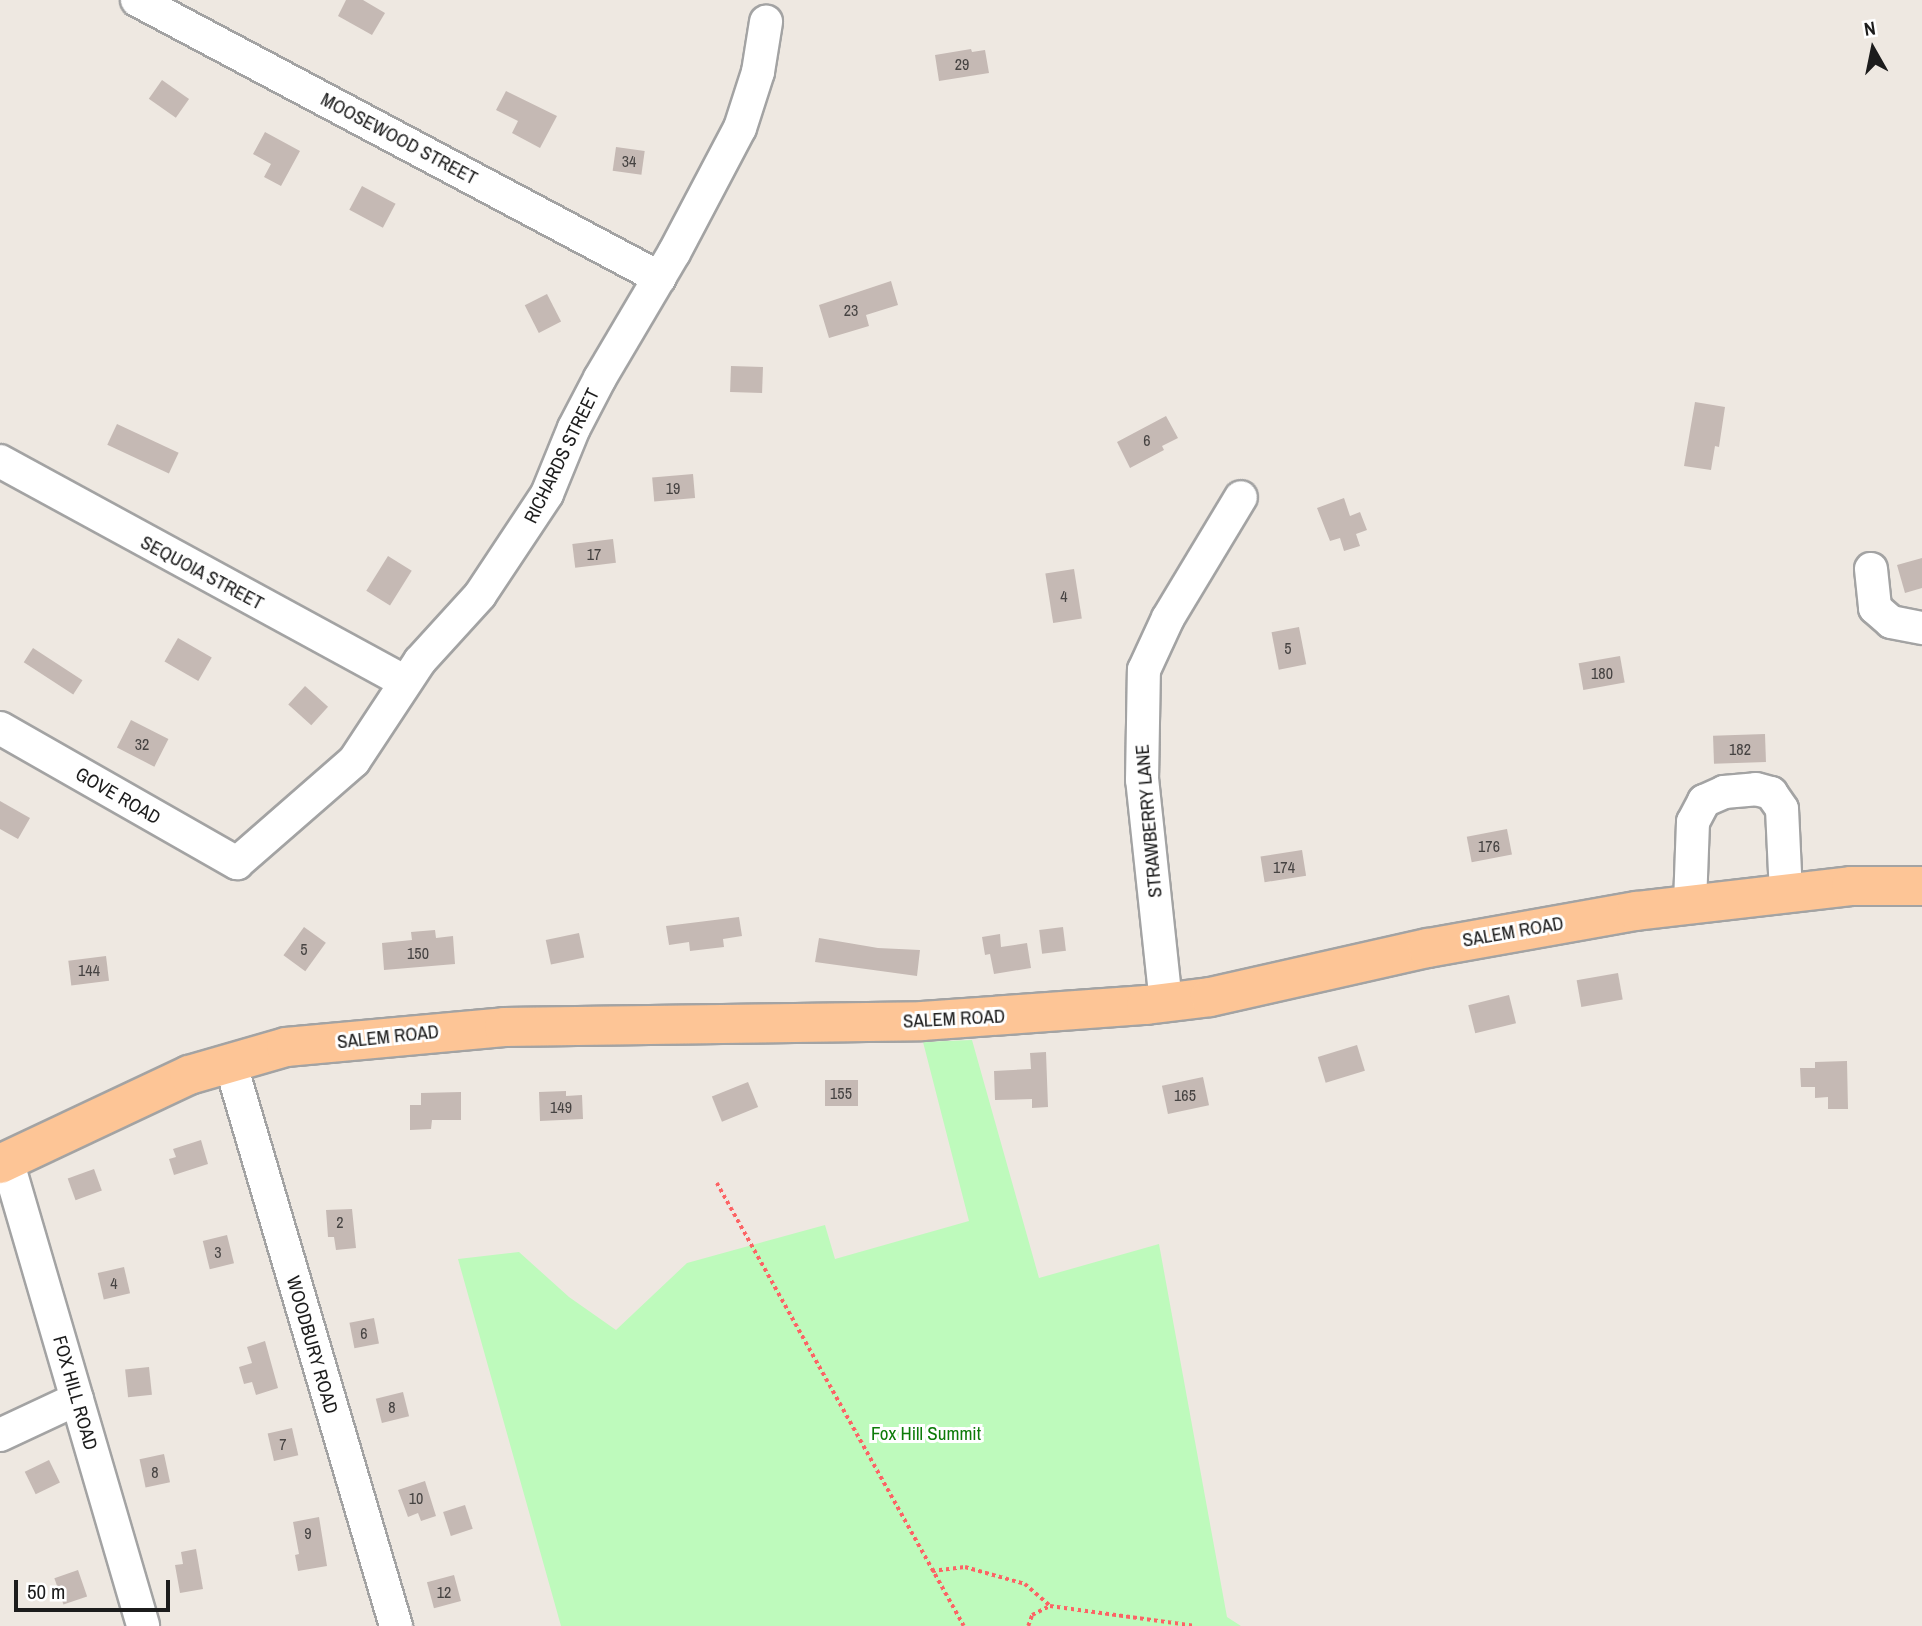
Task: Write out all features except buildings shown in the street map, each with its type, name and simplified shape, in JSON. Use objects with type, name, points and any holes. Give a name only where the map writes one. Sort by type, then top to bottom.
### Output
[{"type":"main road","name":"SALEM ROAD","points":[[4,1162],[176,1080],[286,1047],[492,1028],[922,1021],[1032,1016],[1166,1003],[1210,997],[1428,948],[1690,904],[1857,886],[1922,886]]},
{"type":"street","name":"MOOSEWOOD STREET","points":[[137,0],[660,278]]},
{"type":"street","name":"RICHARDS STREET","points":[[237,863],[269,838],[354,761],[420,661],[480,595],[519,540],[547,494],[574,428],[600,378],[660,278],[740,128],[758,72],[766,22]]},
{"type":"street","name":"SEQUOIA STREET","points":[[0,461],[405,682]]},
{"type":"street","name":"STRAWBERRY LANE","points":[[1166,1003],[1142,780],[1144,670],[1168,618],[1241,497]]},
{"type":"street","points":[[1871,569],[1875,608],[1891,622],[1922,628]]},
{"type":"street","name":"GOVE ROAD","points":[[0,728],[237,863]]},
{"type":"street","points":[[1690,904],[1693,822],[1704,801],[1724,792],[1756,789],[1771,793],[1782,808],[1786,893]]},
{"type":"street","name":"WOODBURY ROAD","points":[[230,1062],[396,1626]]},
{"type":"street","name":"FOX HILL ROAD","points":[[4,1162],[143,1626]]},
{"type":"street","points":[[0,1435],[77,1399]]},
{"type":"path","points":[[717,1183],[964,1626]]},
{"type":"path","points":[[932,1571],[965,1567],[1025,1584],[1050,1606],[1196,1626]]},
{"type":"path","points":[[1028,1626],[1032,1615],[1050,1606]]},
{"type":"green space","name":"Fox Hill Summit","points":[[972,1040],[1039,1278],[1159,1244],[1227,1617],[1241,1626],[561,1626],[458,1259],[519,1252],[569,1297],[616,1330],[687,1263],[825,1225],[835,1259],[969,1221],[923,1042]]}]
